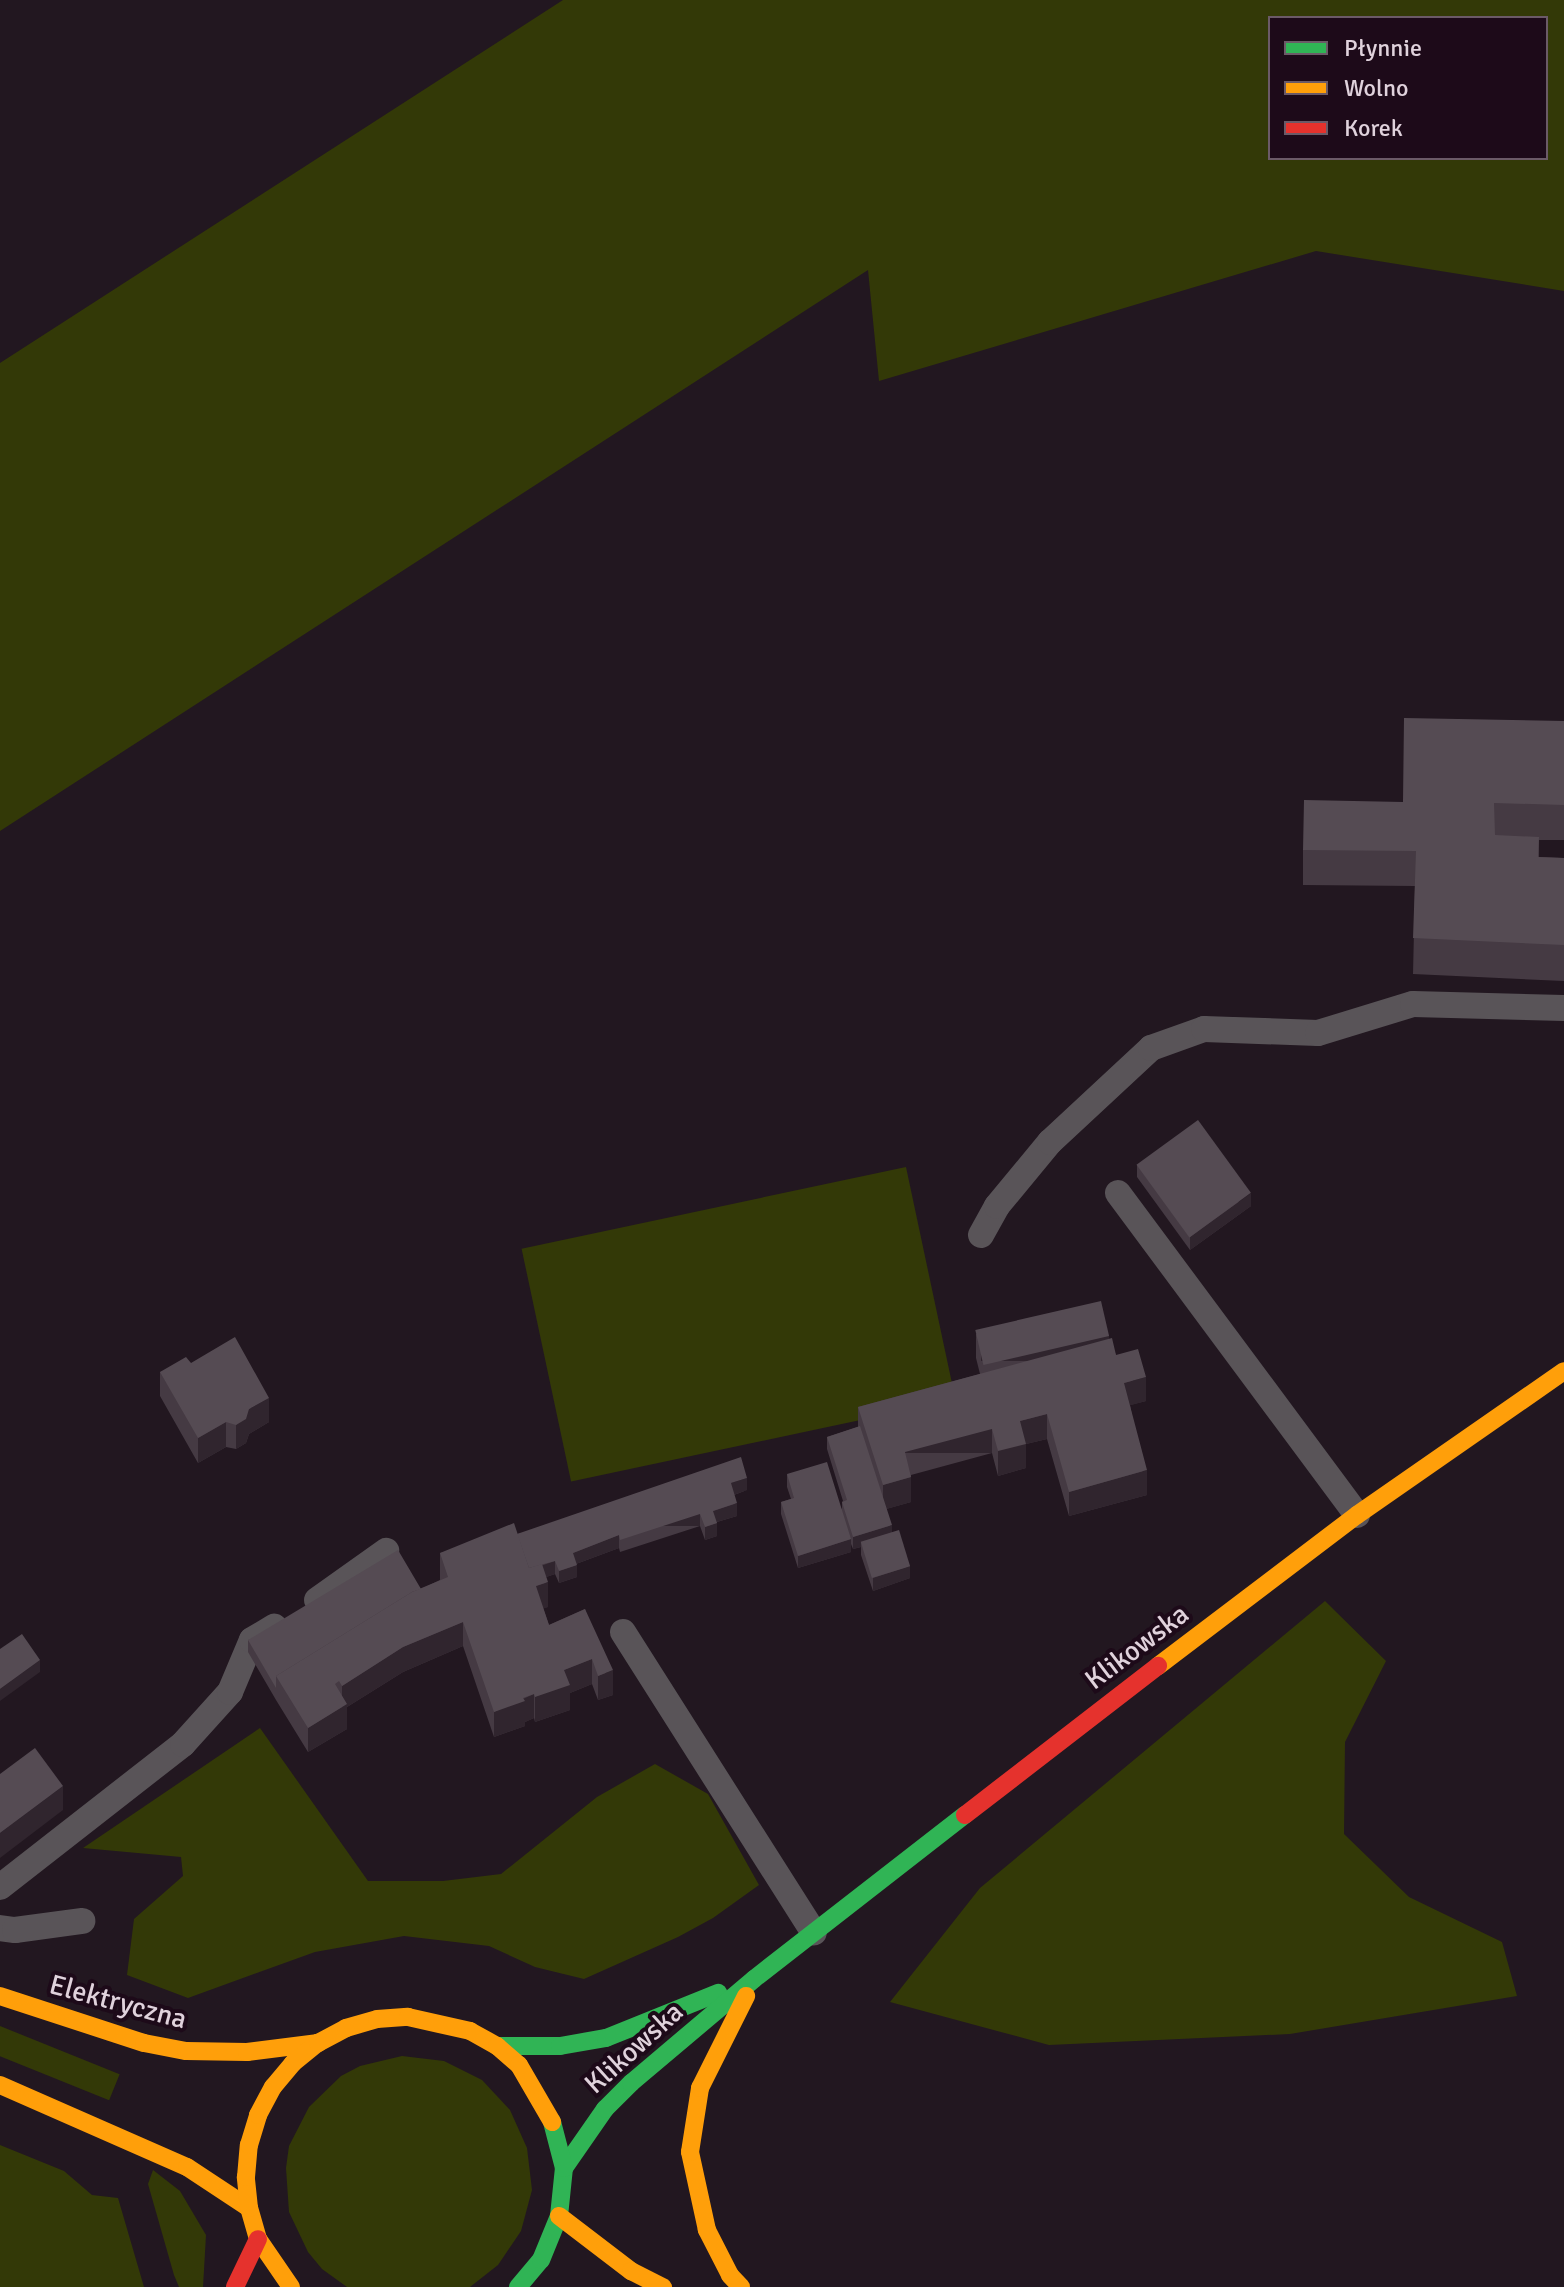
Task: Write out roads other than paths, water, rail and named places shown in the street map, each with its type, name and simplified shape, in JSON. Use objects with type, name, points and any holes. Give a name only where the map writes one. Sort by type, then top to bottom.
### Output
[{"type":"street","name":"Klikowska","points":[[564,2168],[605,2109],[631,2083],[754,1979],[1357,1515],[1564,1371]]},
{"type":"street","name":"Klikowska","points":[[497,2046],[560,2046],[606,2038],[754,1979]]},
{"type":"street","points":[[741,2287],[730,2275],[707,2230],[690,2152],[700,2088],[754,1979]]},
{"type":"street","name":"Elektryczna","points":[[0,1996],[144,2043],[186,2051],[247,2052],[318,2043]]},
{"type":"street","points":[[291,2287],[258,2239],[249,2208],[246,2177],[249,2145],[258,2115],[273,2087],[293,2063],[318,2043],[346,2028],[377,2019],[408,2017],[470,2031],[497,2046],[519,2065],[544,2100],[560,2140],[564,2168],[559,2216],[541,2260],[518,2287]]},
{"type":"street","points":[[0,2085],[187,2167],[249,2208]]},
{"type":"street","points":[[559,2216],[631,2271],[663,2287]]},
{"type":"street","points":[[235,2287],[258,2239]]},
{"type":"lane","points":[[981,1235],[997,1206],[1050,1142],[1151,1048],[1204,1029],[1318,1033],[1413,1004],[1564,1008]]},
{"type":"lane","points":[[1118,1193],[1357,1515]]},
{"type":"lane","points":[[0,1887],[183,1744],[230,1692],[252,1640],[333,1590],[386,1551]]},
{"type":"lane","points":[[623,1632],[814,1933]]},
{"type":"lane","points":[[0,1928],[15,1930],[82,1921]]}]
